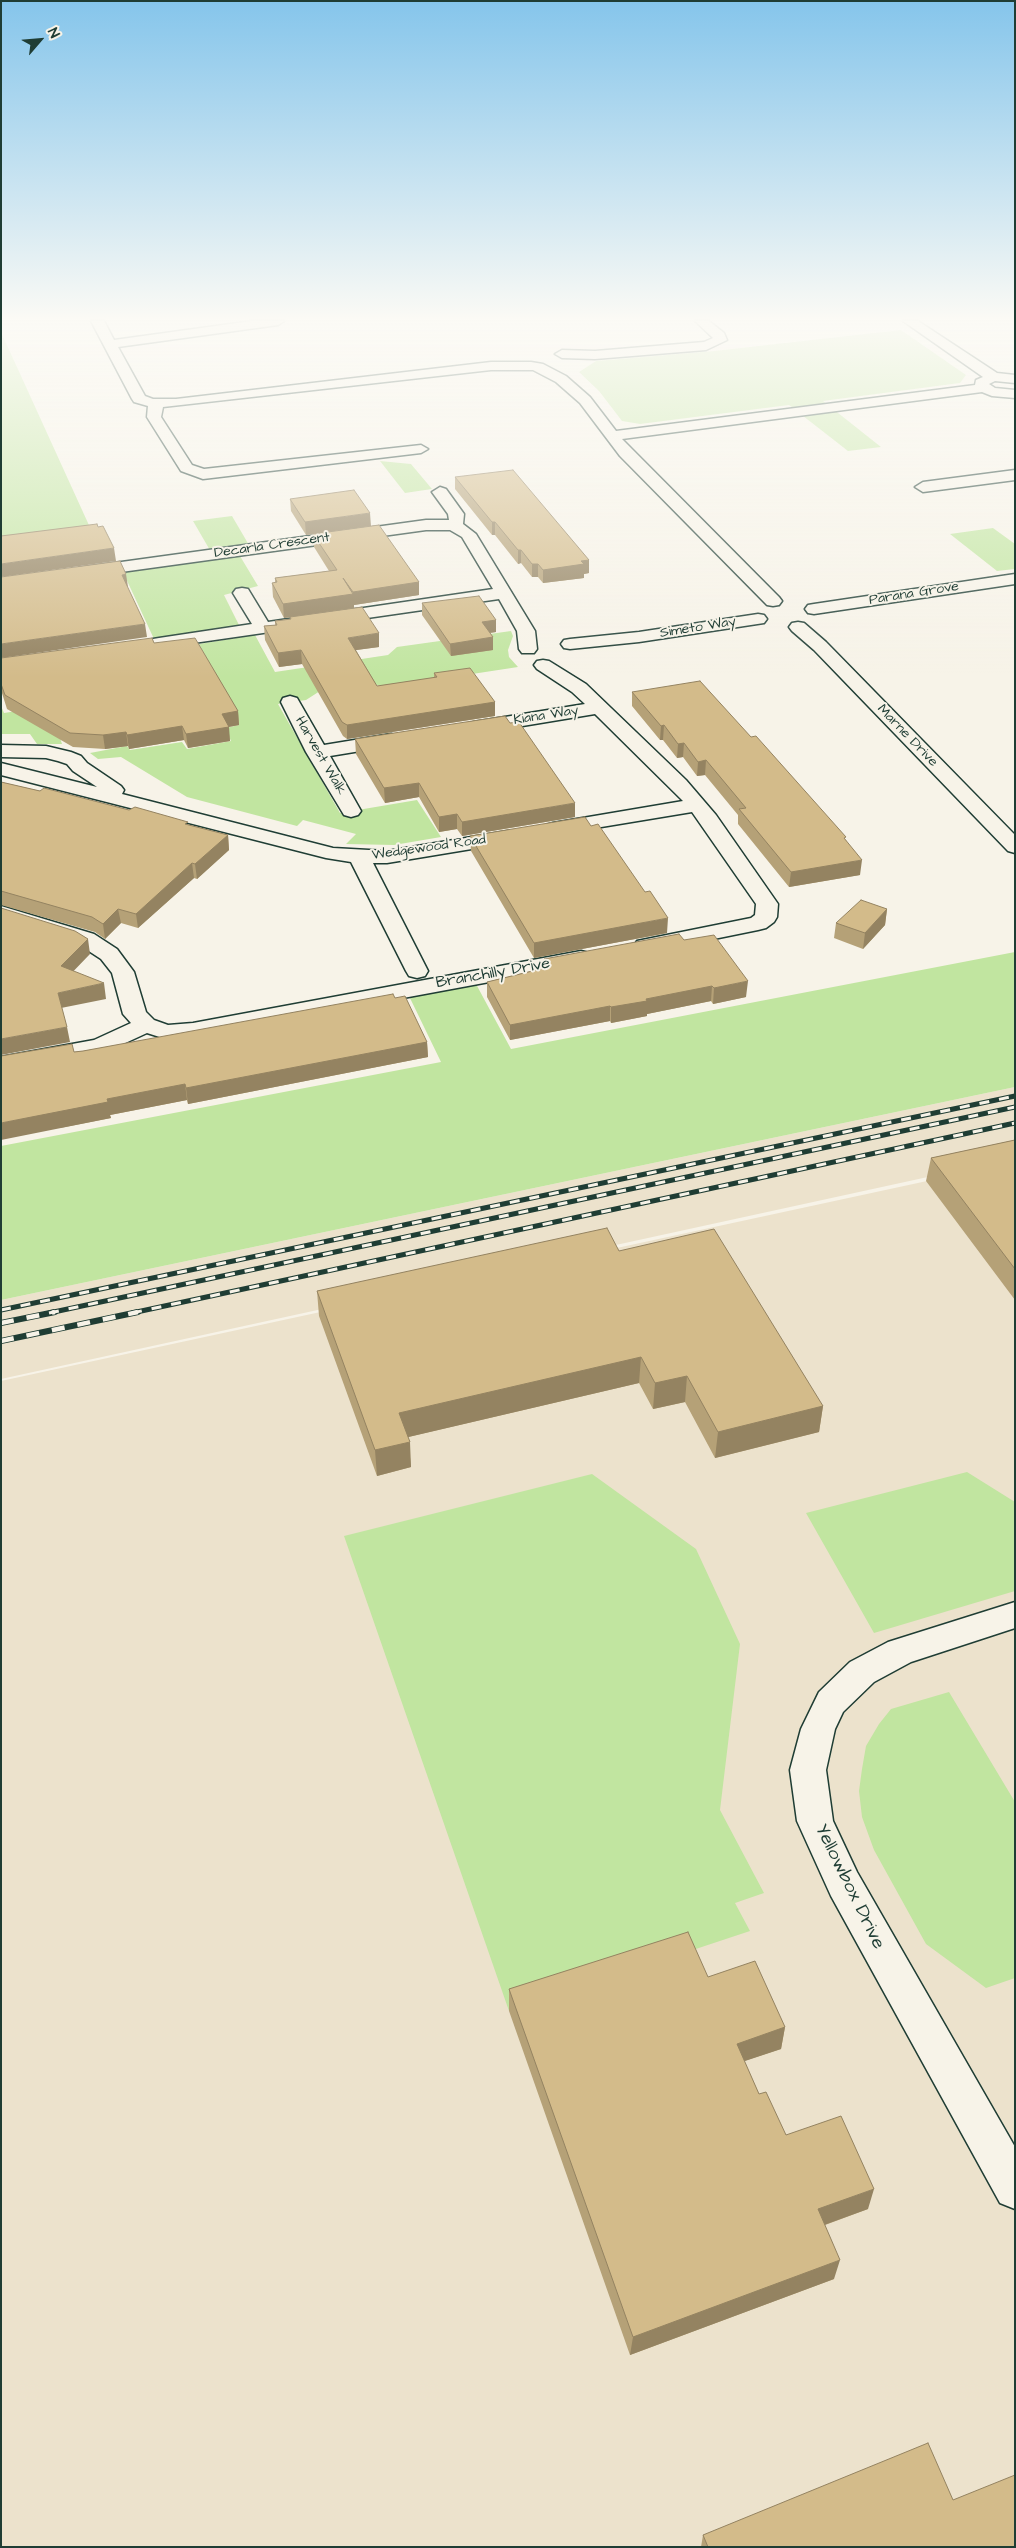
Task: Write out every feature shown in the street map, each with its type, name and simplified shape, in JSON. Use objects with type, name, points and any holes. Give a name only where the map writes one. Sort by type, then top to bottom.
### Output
[{"type":"street","points":[[168,440],[186,468],[203,474],[422,449]]},
{"type":"street","points":[[613,440],[625,454],[773,602]]},
{"type":"street","points":[[923,487],[1015,475]]},
{"type":"street","points":[[440,492],[456,514],[457,520],[454,525],[468,534],[521,622],[528,636],[528,650],[526,654],[529,659],[579,688],[679,784],[709,819],[767,904],[766,917],[758,923],[743,928],[628,949]]},
{"type":"street","name":"Decarla Crescent","points":[[68,574],[426,525],[454,525]]},
{"type":"street","name":"Parana Grove","points":[[773,602],[802,605],[1015,579]]},
{"type":"street","points":[[145,645],[504,593]]},
{"type":"street","points":[[240,599],[263,628]]},
{"type":"street","points":[[773,602],[764,604],[755,610],[777,625],[807,625],[817,618],[802,605]]},
{"type":"street","points":[[521,622],[565,649],[579,688]]},
{"type":"street","name":"Simeto Way","points":[[565,649],[639,637],[777,625]]},
{"type":"street","name":"Marne Drive","points":[[777,625],[820,646],[1015,847]]},
{"type":"street","points":[[528,650],[565,649]]},
{"type":"street","points":[[543,666],[560,666],[565,649]]},
{"type":"street","name":"Harvest Walk","points":[[290,702],[316,752],[351,811]]},
{"type":"street","name":"Kiana Way","points":[[455,730],[598,708]]},
{"type":"street","points":[[316,752],[405,738]]},
{"type":"street","name":"Wedgewood Road","points":[[1,751],[56,753],[74,760],[80,768],[134,803]]},
{"type":"street","points":[[61,784],[78,779],[82,775],[80,768]]},
{"type":"street","name":"Wedgewood Road","points":[[1,769],[333,854],[359,857],[404,854],[696,805]]},
{"type":"street","points":[[359,857],[417,971]]},
{"type":"street","points":[[1,913],[86,939],[109,954],[123,972],[135,1014],[146,1025],[123,1038],[100,1046],[1,1064]]},
{"type":"street","name":"Branchilly Drive","points":[[146,1025],[166,1032],[193,1030],[599,955]]},
{"type":"street","name":"Yellowbox Drive","points":[[1015,1615],[900,1652],[862,1672],[831,1702],[818,1729],[808,1770],[816,1821],[844,1884],[1015,2188]]},
{"type":"shaded area","points":[[1015,1087],[1015,1158],[1,1379],[1,1300]]},
{"type":"shaded area","points":[[1015,1162],[1015,2547],[1,2547],[1,1381]]},
{"type":"green space","points":[[1,440],[50,440],[93,534],[1,546]]},
{"type":"green space","points":[[834,440],[872,440],[881,447],[848,451]]},
{"type":"green space","points":[[380,461],[411,464],[432,489],[405,493]]},
{"type":"green space","points":[[232,516],[249,545],[211,552],[193,521]]},
{"type":"green space","points":[[993,528],[1015,544],[1015,569],[997,571],[950,534]]},
{"type":"green space","points":[[240,556],[258,586],[224,595],[240,627],[154,639],[123,572]]},
{"type":"green space","points":[[511,631],[513,636],[508,650],[509,657],[518,667],[387,687],[373,684],[320,691],[306,700],[278,704],[340,813],[417,800],[441,837],[394,845],[346,844],[356,834],[303,820],[297,826],[187,797],[121,757],[98,759],[90,753],[127,746],[130,750],[182,742],[187,749],[231,741],[225,728],[239,725],[218,687],[199,644],[255,635],[275,672],[388,655],[397,647]]},
{"type":"green space","points":[[1,706],[4,713],[49,706],[62,744],[37,744],[30,734],[1,734]]},
{"type":"green space","points":[[1015,952],[1015,1087],[1,1300],[1,1146],[441,1062],[409,996],[476,984],[511,1049]]},
{"type":"green space","points":[[967,1472],[1015,1502],[1015,1591],[874,1633],[806,1513]]},
{"type":"green space","points":[[592,1474],[696,1549],[740,1644],[720,1810],[764,1893],[735,1903],[750,1931],[509,2011],[344,1536]]},
{"type":"green space","points":[[949,1692],[1015,1802],[1015,1978],[986,1988],[926,1944],[874,1850],[862,1817],[859,1791],[866,1746],[879,1724],[891,1709]]},
{"type":"building","points":[[513,470],[589,560],[581,561],[584,564],[543,570],[538,564],[532,564],[495,522],[492,522],[455,477]]},
{"type":"building","points":[[354,490],[370,513],[305,522],[290,499]]},
{"type":"building","points":[[97,524],[98,527],[103,526],[114,548],[1,564],[1,536]]},
{"type":"building","points":[[379,525],[419,582],[353,592],[343,578],[353,594],[283,604],[272,583],[277,582],[275,578],[337,570],[313,534]]},
{"type":"building","points":[[120,561],[126,574],[122,575],[145,624],[1,644],[1,577]]},
{"type":"building","points":[[479,596],[496,620],[482,622],[493,637],[450,644],[422,603]]},
{"type":"building","points":[[362,607],[379,633],[348,638],[377,686],[437,677],[434,673],[470,668],[495,702],[347,725],[342,722],[301,650],[278,653],[264,626],[277,625],[275,621],[291,619],[290,617]]},
{"type":"building","points":[[152,638],[154,643],[195,638],[238,711],[222,714],[229,727],[186,734],[182,726],[127,735],[126,732],[103,735],[70,733],[5,695],[1,684],[1,658]]},
{"type":"building","points":[[700,681],[751,737],[756,736],[846,837],[844,838],[862,860],[791,872],[739,809],[746,808],[706,760],[698,762],[684,743],[678,744],[664,725],[661,726],[632,692]]},
{"type":"building","points":[[505,716],[510,723],[519,722],[575,803],[462,822],[457,814],[439,817],[419,783],[384,788],[355,739]]},
{"type":"building","points":[[1,782],[40,791],[44,788],[129,810],[135,807],[188,822],[185,824],[228,835],[195,864],[192,863],[136,914],[118,909],[103,924],[92,917],[1,891]]},
{"type":"building","points":[[585,817],[591,826],[598,824],[645,892],[650,891],[668,918],[534,943],[470,836]]},
{"type":"building","points":[[861,900],[887,909],[865,933],[836,923]]},
{"type":"building","points":[[1,908],[75,931],[88,939],[61,966],[104,983],[58,993],[67,1027],[1,1039]]},
{"type":"building","points":[[679,934],[684,940],[714,935],[748,981],[714,988],[712,986],[646,999],[647,1001],[510,1025],[487,982],[549,967],[544,959]]},
{"type":"building","points":[[393,994],[395,998],[405,996],[427,1042],[186,1088],[185,1084],[107,1099],[108,1102],[1,1123],[1,1056],[72,1044],[74,1052],[83,1051]]},
{"type":"building","points":[[1015,1140],[1015,1269],[931,1158]]},
{"type":"building","points":[[607,1228],[619,1251],[714,1229],[823,1406],[718,1432],[687,1376],[655,1383],[641,1357],[399,1413],[410,1442],[375,1450],[317,1291]]},
{"type":"building","points":[[688,1932],[708,1977],[755,1961],[785,2027],[737,2044],[759,2094],[766,2092],[786,2135],[841,2116],[874,2189],[818,2209],[840,2260],[633,2337],[509,1989]]},
{"type":"building","points":[[928,2443],[953,2500],[1015,2475],[1015,2547],[708,2547],[703,2535]]},
{"type":"railway","points":[[1,1310],[1015,1096]]},
{"type":"railway","points":[[49,1313],[1015,1107]]},
{"type":"railway","points":[[132,1313],[1015,1123]]},
{"type":"railway","points":[[1,1323],[55,1312]]},
{"type":"railway","points":[[1,1341],[138,1312]]}]
